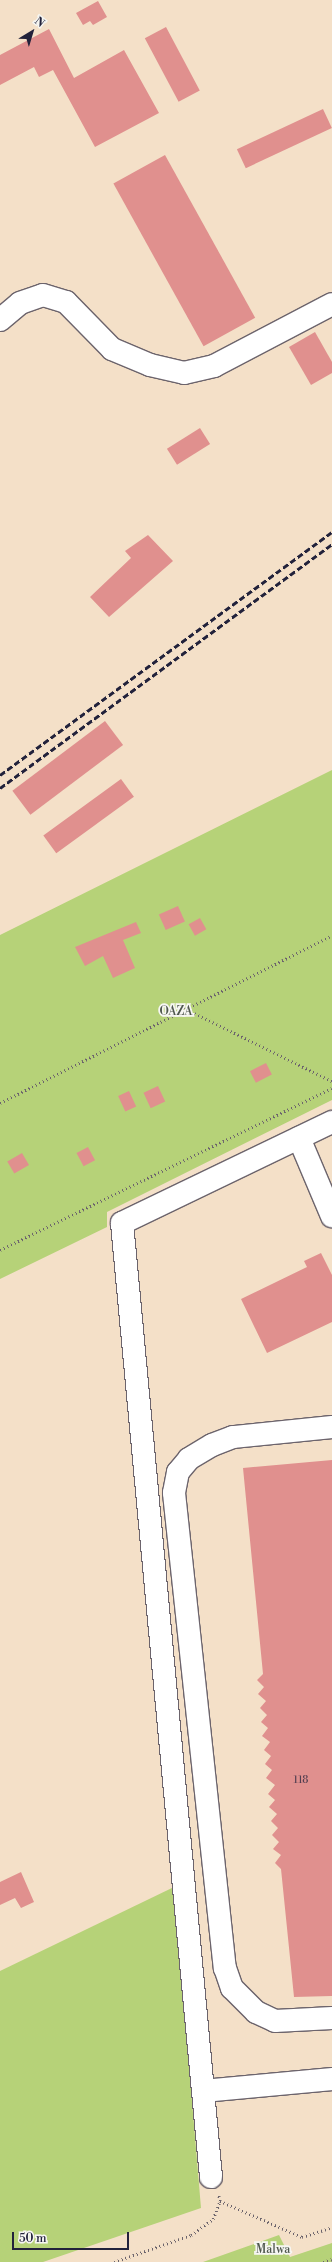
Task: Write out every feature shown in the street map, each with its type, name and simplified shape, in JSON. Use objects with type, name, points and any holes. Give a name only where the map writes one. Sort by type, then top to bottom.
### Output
[{"type":"lane","points":[[0,320],[20,303],[42,295],[66,302],[112,349],[150,365],[184,373],[214,366],[332,304]]},
{"type":"lane","points":[[211,2177],[122,1223],[332,1122]]},
{"type":"lane","points":[[299,1138],[332,1216]]},
{"type":"lane","points":[[332,1427],[233,1437],[212,1445],[189,1459],[178,1472],[174,1493],[225,1968],[232,1988],[256,2012],[275,2021],[332,2018]]},
{"type":"lane","points":[[203,2091],[332,2079]]},
{"type":"path","points":[[0,1103],[183,1008],[332,935]]},
{"type":"path","points":[[183,1008],[332,1081]]},
{"type":"path","points":[[0,1250],[332,1088]]},
{"type":"path","points":[[114,2262],[190,2235],[213,2219],[220,2201],[302,2237],[332,2227]]},
{"type":"path","points":[[323,2262],[332,2259]]},
{"type":"green space","name":"OAZA","points":[[332,770],[332,1100],[107,1212],[107,1227],[0,1279],[0,935]]},
{"type":"green space","points":[[174,1887],[201,2208],[43,2262],[0,2262],[0,1971]]},
{"type":"green space","name":"Malwa","points":[[279,2235],[290,2257],[332,2243],[332,2262],[203,2262]]},
{"type":"building","points":[[98,1],[107,17],[93,25],[90,21],[83,25],[76,13]]},
{"type":"building","points":[[166,27],[200,91],[179,102],[145,38]]},
{"type":"building","points":[[49,29],[74,78],[124,50],[159,113],[95,147],[53,70],[39,77],[34,67],[0,85],[0,55]]},
{"type":"building","points":[[323,109],[332,128],[246,168],[237,149]]},
{"type":"building","points":[[165,155],[255,318],[204,346],[113,184]]},
{"type":"building","points":[[315,332],[332,362],[332,373],[311,385],[289,347]]},
{"type":"building","points":[[200,428],[210,444],[177,465],[167,449]]},
{"type":"building","points":[[148,535],[173,561],[109,617],[90,597],[131,558],[125,551]]},
{"type":"building","points":[[105,721],[123,745],[30,815],[12,791]]},
{"type":"building","points":[[121,779],[134,797],[56,853],[43,835]]},
{"type":"building","points":[[178,906],[185,922],[166,930],[159,915]]},
{"type":"building","points":[[200,918],[206,929],[195,936],[189,924]]},
{"type":"building","points":[[136,922],[141,933],[123,940],[135,968],[113,978],[103,956],[85,966],[75,947]]},
{"type":"building","points":[[266,1063],[272,1075],[256,1083],[250,1071]]},
{"type":"building","points":[[158,1086],[165,1101],[151,1108],[143,1093]]},
{"type":"building","points":[[129,1091],[136,1106],[125,1111],[118,1096]]},
{"type":"building","points":[[88,1147],[95,1160],[84,1166],[77,1153]]},
{"type":"building","points":[[22,1153],[29,1165],[14,1174],[7,1162]]},
{"type":"building","points":[[321,1253],[332,1275],[332,1322],[267,1353],[241,1299],[307,1267],[304,1261]]},
{"type":"building","points":[[332,1460],[332,1996],[294,1997],[281,1869],[275,1863],[281,1855],[273,1849],[279,1842],[272,1835],[278,1828],[271,1821],[277,1814],[269,1807],[275,1800],[268,1794],[275,1785],[266,1778],[272,1770],[265,1764],[271,1756],[264,1750],[270,1742],[262,1736],[268,1728],[261,1722],[267,1715],[260,1708],[266,1701],[258,1694],[264,1687],[257,1680],[263,1674],[243,1468]]},
{"type":"building","points":[[21,1872],[34,1902],[21,1908],[15,1898],[0,1905],[0,1882]]},
{"type":"railway","points":[[0,775],[332,532]]},
{"type":"railway","points":[[0,788],[332,544]]}]
